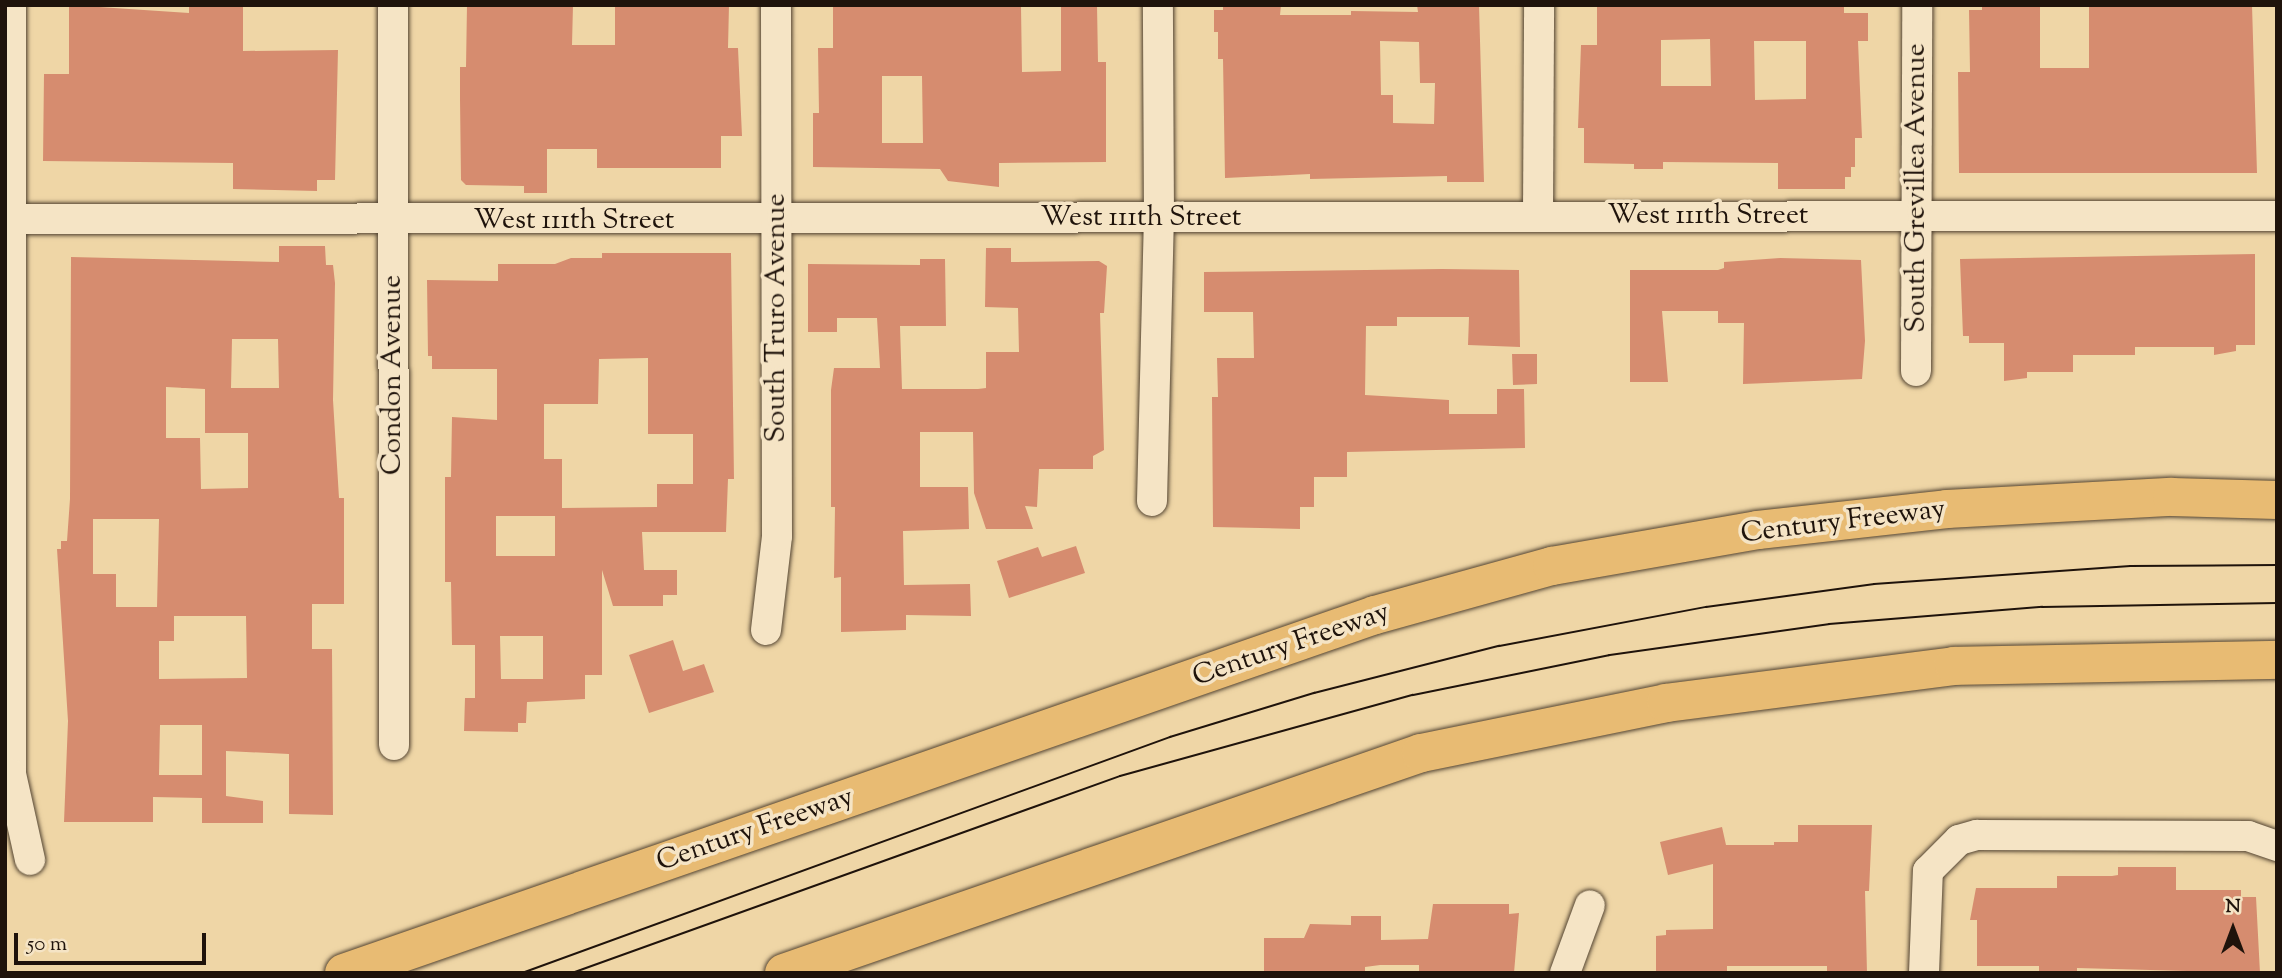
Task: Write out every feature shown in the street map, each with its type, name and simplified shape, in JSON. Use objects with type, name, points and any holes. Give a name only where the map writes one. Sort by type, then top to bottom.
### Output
[{"type":"highway","name":"Century Freeway","points":[[346,970],[1375,615],[1552,566],[1758,530],[1947,509],[2172,497],[2277,500]]},
{"type":"highway","points":[[784,973],[1435,750],[1666,702],[1954,666],[2277,660]]},
{"type":"street","points":[[11,5],[7,219],[11,774],[30,860]]},
{"type":"street","name":"Condon Avenue","points":[[393,5],[394,746]]},
{"type":"street","name":"South Truro Avenue","points":[[765,630],[776,536],[776,5]]},
{"type":"street","points":[[1152,501],[1159,218],[1158,5]]},
{"type":"street","points":[[1538,215],[1539,5]]},
{"type":"street","name":"South Grevillea Avenue","points":[[1916,370],[1917,5]]},
{"type":"street","name":"West 111th Street","points":[[7,219],[777,221],[1538,215],[2277,216]]},
{"type":"street","points":[[1924,973],[1928,871],[1959,840],[1977,835],[2248,836],[2277,846]]},
{"type":"street","points":[[1565,973],[1590,905]]},
{"type":"building","points":[[69,5],[189,13],[189,5],[243,5],[243,51],[338,50],[335,180],[317,180],[317,191],[233,189],[233,163],[43,161],[44,74],[69,74]]},
{"type":"building","points":[[467,5],[573,5],[572,45],[615,45],[615,5],[729,5],[728,48],[738,48],[742,136],[721,136],[721,168],[597,168],[597,149],[547,149],[547,193],[524,193],[524,186],[466,185],[461,180],[460,67],[466,67]]},
{"type":"building","points":[[833,5],[1021,7],[1022,72],[1061,71],[1061,5],[1097,5],[1098,62],[1106,62],[1106,162],[999,163],[999,187],[948,181],[940,169],[813,167],[813,113],[819,113],[818,48],[833,48]],"holes":[[[882,76],[922,76],[923,143],[882,143]]]},
{"type":"building","points":[[1223,5],[1281,5],[1280,15],[1351,15],[1351,11],[1418,12],[1417,5],[1479,5],[1484,182],[1447,182],[1447,176],[1310,179],[1310,174],[1225,178],[1223,59],[1218,59],[1218,32],[1214,32],[1214,10],[1223,10]],"holes":[[[1380,41],[1419,42],[1420,83],[1435,83],[1434,124],[1393,123],[1393,95],[1381,95]]]},
{"type":"building","points":[[1844,5],[1844,13],[1868,13],[1868,41],[1858,41],[1862,138],[1855,138],[1855,167],[1851,167],[1851,177],[1845,177],[1845,189],[1778,189],[1778,163],[1663,162],[1663,169],[1634,169],[1634,164],[1584,163],[1584,128],[1578,128],[1581,45],[1597,45],[1597,6]],"holes":[[[1710,39],[1711,86],[1661,86],[1661,40]],[[1754,41],[1806,41],[1806,99],[1755,100]]]},
{"type":"building","points":[[1982,5],[2040,5],[2040,68],[2089,68],[2089,5],[2252,5],[2257,173],[1959,173],[1958,72],[1970,72],[1969,10],[1982,10]]},
{"type":"building","points":[[279,246],[325,246],[326,265],[333,265],[335,283],[333,400],[339,498],[344,498],[344,604],[312,604],[312,649],[332,649],[333,815],[289,814],[289,754],[226,751],[226,796],[263,801],[263,823],[202,823],[202,798],[153,797],[153,822],[64,822],[68,721],[57,549],[61,549],[61,541],[67,541],[70,499],[71,257],[279,262]],"holes":[[[232,339],[278,339],[279,388],[231,388]],[[166,387],[205,389],[205,433],[248,433],[248,488],[201,489],[200,438],[166,438]],[[93,519],[159,519],[157,607],[116,607],[116,574],[93,574]],[[174,616],[246,616],[247,678],[159,679],[159,641],[174,641]],[[160,725],[202,725],[202,775],[159,775]]]},
{"type":"building","points":[[986,248],[1011,248],[1011,262],[1099,261],[1107,266],[1104,313],[1100,313],[1104,450],[1093,456],[1093,469],[1039,469],[1037,507],[1025,506],[1033,529],[986,529],[974,493],[973,432],[920,432],[920,487],[968,487],[969,529],[903,531],[904,585],[970,584],[971,616],[906,615],[906,630],[841,632],[841,577],[834,578],[835,507],[831,507],[831,390],[834,368],[880,368],[877,318],[837,318],[837,332],[808,332],[808,264],[920,265],[920,259],[945,259],[946,326],[900,326],[902,389],[978,389],[986,388],[986,352],[1019,352],[1018,308],[985,307]]},
{"type":"building","points":[[602,253],[731,253],[734,479],[728,479],[726,532],[642,532],[644,570],[677,570],[677,595],[663,595],[663,606],[613,606],[602,570],[602,675],[585,675],[585,699],[527,702],[526,723],[518,723],[518,732],[464,731],[465,698],[475,698],[475,645],[452,645],[451,582],[445,582],[445,477],[451,477],[452,417],[497,420],[497,369],[432,369],[432,356],[428,356],[427,280],[498,281],[498,264],[555,264],[571,258],[602,258]],"holes":[[[648,358],[648,434],[693,434],[693,484],[657,484],[657,507],[562,508],[562,459],[544,459],[544,404],[598,404],[599,359]],[[496,516],[555,516],[555,556],[496,556]],[[500,636],[543,636],[543,679],[501,679]]]},
{"type":"building","points":[[2255,254],[2255,345],[2236,345],[2236,351],[2214,355],[2214,347],[2135,347],[2135,355],[2073,355],[2073,372],[2027,372],[2027,378],[2004,381],[2004,343],[1969,343],[1969,336],[1963,336],[1960,259]]},
{"type":"building","points":[[1780,258],[1861,260],[1865,341],[1862,379],[1743,384],[1744,323],[1718,323],[1718,311],[1662,311],[1668,382],[1630,382],[1630,270],[1718,270],[1724,268],[1724,262]]},
{"type":"building","points":[[1519,270],[1520,347],[1468,345],[1469,317],[1397,317],[1397,326],[1366,326],[1365,395],[1449,400],[1449,414],[1497,414],[1497,389],[1524,389],[1525,448],[1347,452],[1347,477],[1314,477],[1314,507],[1300,507],[1300,529],[1213,527],[1212,397],[1218,397],[1217,358],[1254,358],[1253,312],[1204,312],[1204,272]]},
{"type":"building","points":[[1512,354],[1537,354],[1537,384],[1513,385]]},
{"type":"building","points":[[1076,546],[1085,573],[1009,598],[997,561],[1038,547],[1042,557]]},
{"type":"building","points":[[673,640],[683,671],[704,664],[714,692],[649,713],[629,655]]},
{"type":"building","points":[[1798,825],[1872,825],[1869,891],[1865,891],[1867,973],[1827,973],[1827,966],[1727,966],[1727,973],[1656,973],[1656,936],[1666,935],[1666,930],[1713,929],[1713,864],[1668,875],[1660,842],[1722,827],[1726,845],[1774,845],[1774,842],[1798,842]]},
{"type":"building","points":[[2118,867],[2176,867],[2176,890],[2241,890],[2241,897],[2256,897],[2260,973],[2077,968],[2077,973],[2039,973],[2039,966],[1977,966],[1977,920],[1970,920],[1976,888],[2057,888],[2057,876],[2112,876],[2118,875]]},
{"type":"building","points":[[1433,904],[1509,904],[1509,914],[1519,913],[1514,973],[1419,973],[1419,965],[1380,965],[1365,967],[1365,973],[1264,973],[1264,938],[1304,938],[1310,924],[1351,925],[1351,916],[1381,916],[1381,940],[1428,939]]},
{"type":"tram line","points":[[522,973],[1170,737],[1314,693],[1499,646],[1706,607],[1874,584],[2130,566],[2277,565]]},
{"type":"tram line","points":[[572,973],[1120,776],[1413,695],[1609,655],[1829,624],[2042,607],[2277,603]]}]
